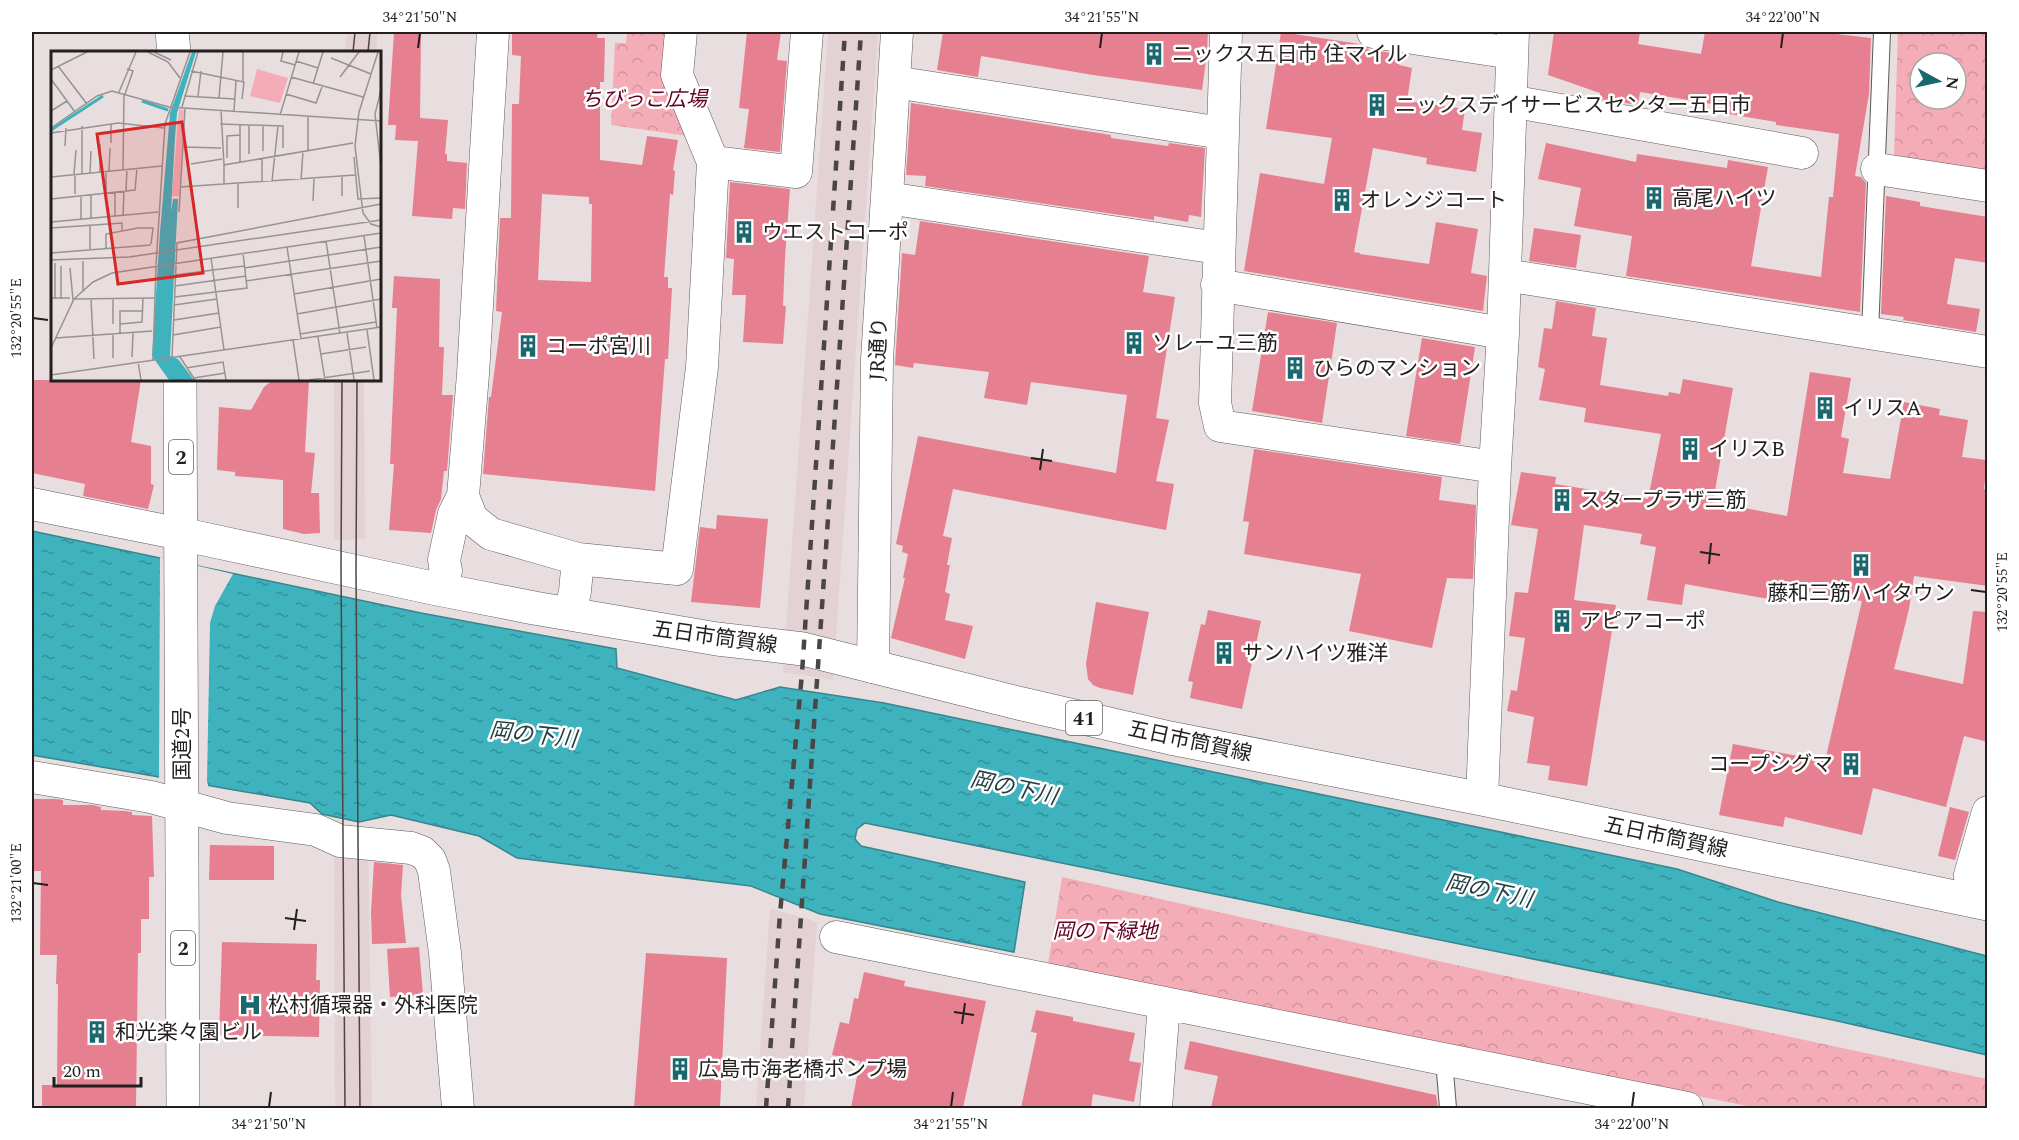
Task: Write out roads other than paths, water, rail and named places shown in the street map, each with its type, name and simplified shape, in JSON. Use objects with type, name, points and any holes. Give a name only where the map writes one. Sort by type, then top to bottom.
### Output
[{"type":"main road","points":[[172,32],[174,51]]},
{"type":"main road","name":"国道2号","points":[[180,381],[183,1108]]},
{"type":"main road","name":"五日市筒賀線","points":[[182,548],[717,639],[803,649],[1170,738],[1482,799],[1979,902]]},
{"type":"street","points":[[437,590],[446,571],[444,560],[459,505],[472,374],[493,32]]},
{"type":"street","points":[[459,505],[491,534],[578,559],[677,569],[702,367],[713,162],[677,75],[681,32]]},
{"type":"street","points":[[713,162],[796,172],[807,32]]},
{"type":"street","name":"JR通り","points":[[873,667],[876,384],[897,32]]},
{"type":"street","points":[[1226,32],[1215,403],[1220,426],[1495,467]]},
{"type":"street","points":[[1373,32],[1512,42],[1503,333],[1495,467],[1482,799]]},
{"type":"street","points":[[894,82],[1222,134]]},
{"type":"street","points":[[1510,101],[1802,153]]},
{"type":"street","points":[[1877,169],[1988,186]]},
{"type":"street","points":[[887,198],[1218,248]]},
{"type":"street","points":[[1505,275],[1988,352]]},
{"type":"street","points":[[1218,285],[1503,333]]},
{"type":"street","points":[[32,504],[182,548]]},
{"type":"street","points":[[570,614],[578,559]]},
{"type":"street","points":[[32,777],[151,797],[182,796],[227,818],[316,830],[340,841],[394,845],[422,852],[430,860],[437,892],[445,953],[458,1108]]},
{"type":"street","points":[[1979,902],[1970,875],[1988,812]]},
{"type":"street","points":[[836,937],[1687,1108]]},
{"type":"street","points":[[1156,1108],[1164,1003]]},
{"type":"lane","points":[[1870,334],[1882,32]]},
{"type":"lane","points":[[1444,1060],[1448,1108]]},
{"type":"water","name":"岡の下川","points":[[32,531],[421,613],[616,649],[617,668],[736,700],[780,687],[884,703],[1677,869],[1778,902],[1987,956],[1987,1055],[1833,1020],[865,823],[857,829],[855,839],[861,846],[1025,882],[1014,952],[820,914],[751,886],[517,858],[479,836],[391,815],[359,822],[322,814],[310,803],[32,755]]},
{"type":"tram line","points":[[353,51],[355,32]]},
{"type":"tram line","points":[[368,51],[370,32]]},
{"type":"tram line","points":[[342,381],[345,1108]]},
{"type":"tram line","points":[[357,381],[360,1108]]},
{"type":"railway","points":[[766,1108],[780,914],[802,673],[845,32]]},
{"type":"railway","points":[[788,1108],[861,32]]},
{"type":"place","name":"ニックス五日市 住マイル","points":[[1154,54]]},
{"type":"place","name":"ニックスデイサービスセンター五日市","points":[[1377,105]]},
{"type":"place","name":"高尾ハイツ","points":[[1654,198]]},
{"type":"place","name":"オレンジコート","points":[[1342,200]]},
{"type":"place","name":"ウエストコーポ","points":[[744,232]]},
{"type":"place","name":"ソレーユ三筋","points":[[1134,343]]},
{"type":"place","name":"コーポ宮川","points":[[528,346]]},
{"type":"place","name":"ひらのマンション","points":[[1295,368]]},
{"type":"place","name":"イリスA","points":[[1825,408]]},
{"type":"place","name":"イリスB","points":[[1690,449]]},
{"type":"place","name":"スタープラザ三筋","points":[[1562,500]]},
{"type":"place","name":"藤和三筋ハイタウン","points":[[1861,565]]},
{"type":"place","name":"アピアコーポ","points":[[1562,621]]},
{"type":"place","name":"サンハイツ雅洋","points":[[1224,653]]},
{"type":"place","name":"コープシグマ","points":[[1851,764]]},
{"type":"place","name":"松村循環器・外科医院","points":[[250,1005]]},
{"type":"place","name":"和光楽々園ビル","points":[[97,1032]]},
{"type":"place","name":"広島市海老橋ポンプ場","points":[[680,1069]]},
{"type":"park label","name":"ちびっこ広場","points":[[644,99]]},
{"type":"park label","name":"岡の下緑地","points":[[1105,931]]}]
